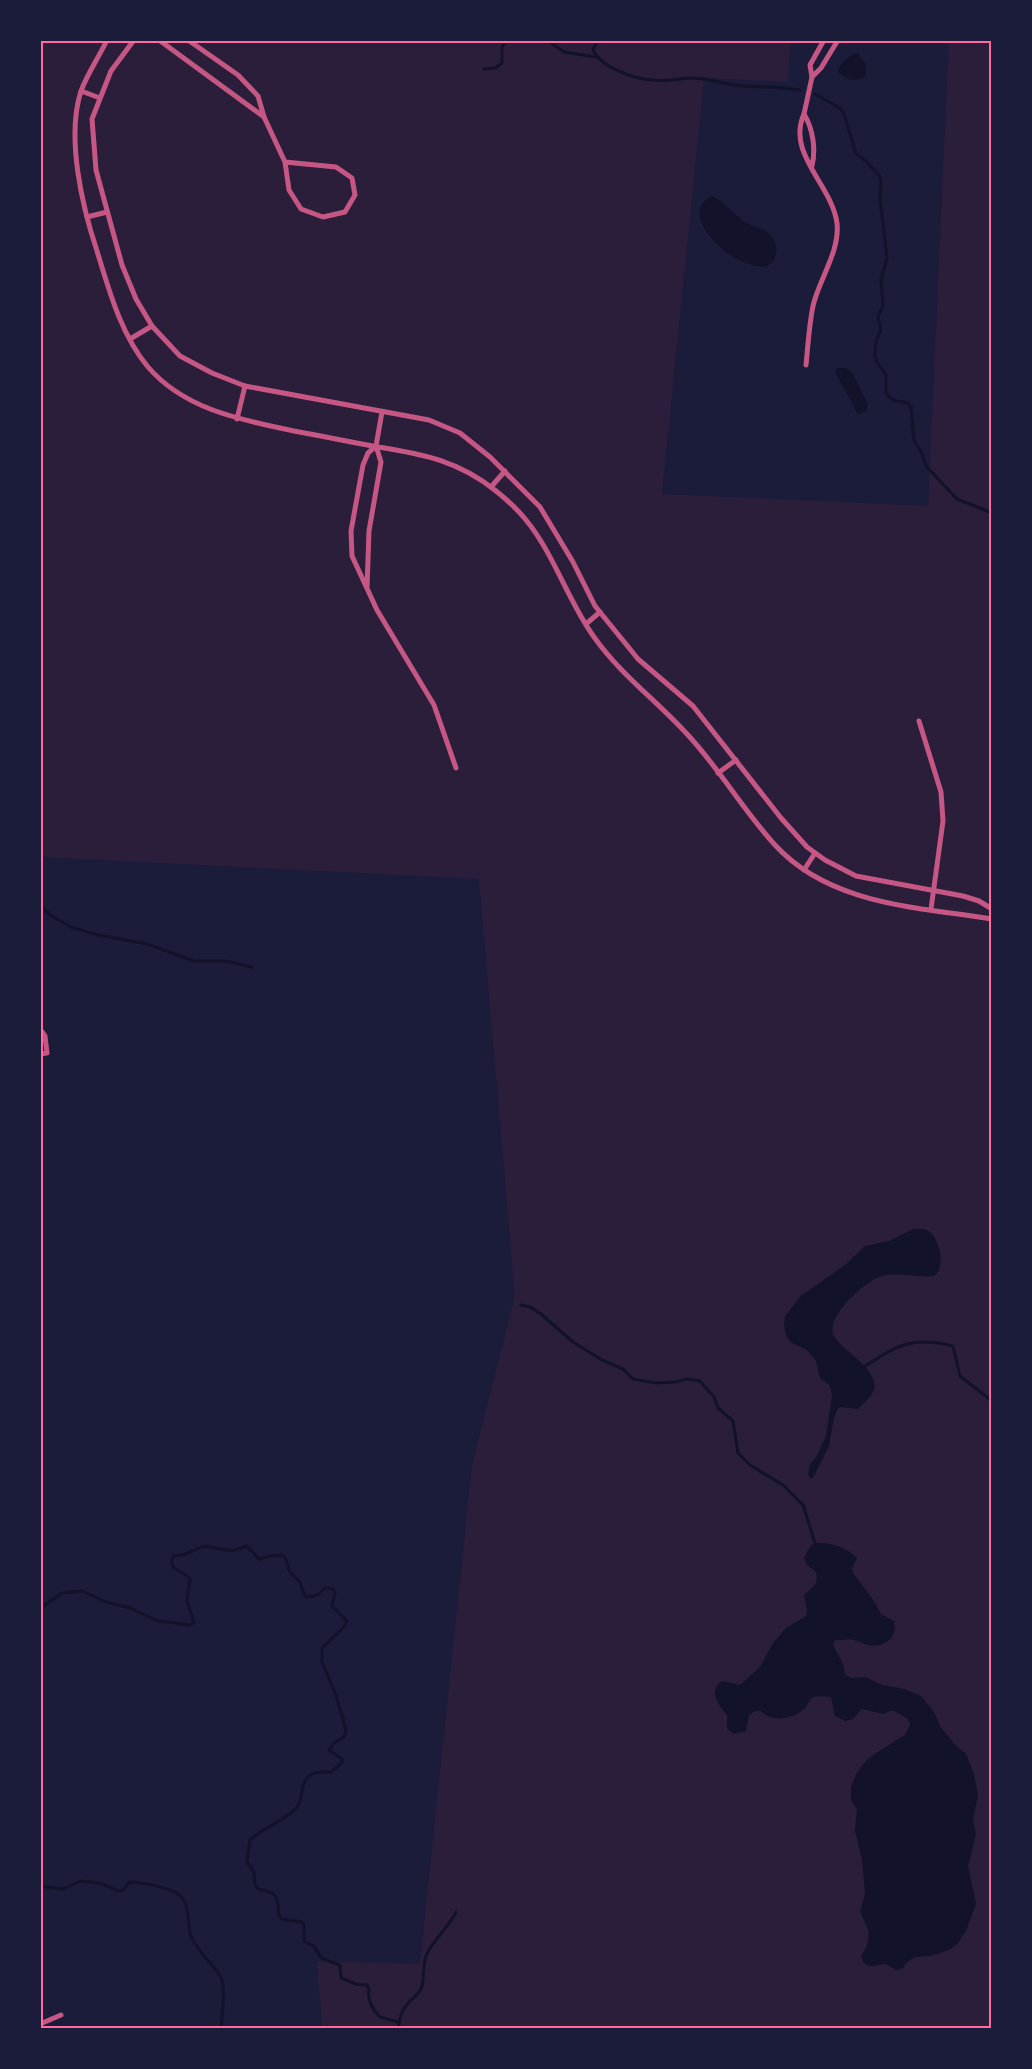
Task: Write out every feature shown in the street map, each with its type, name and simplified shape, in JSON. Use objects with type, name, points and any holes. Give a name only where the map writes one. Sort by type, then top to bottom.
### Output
[{"type":"street","points":[[107,40],[81,91],[75,131],[77,170],[87,217],[112,299],[130,339],[147,367],[173,391],[207,408],[237,419],[416,453],[447,462],[474,475],[491,487],[527,520],[593,637],[622,671],[689,735],[775,845],[804,870],[854,895],[992,919]]},
{"type":"street","points":[[134,40],[111,71],[92,119],[96,170],[122,265],[136,299],[152,326],[180,356],[212,373],[245,386],[429,420],[451,428],[490,457],[540,507],[573,562],[595,606],[638,659],[693,706],[793,832],[815,853],[856,876],[971,898],[992,909]]},
{"type":"street","points":[[159,40],[264,117]]},
{"type":"street","points":[[188,40],[238,75],[258,96],[264,117],[285,162],[290,190],[301,209],[323,217],[345,212],[355,195],[352,178],[336,167],[285,162]]},
{"type":"street","points":[[806,365],[813,307],[821,279],[831,258],[836,240],[837,223],[812,166],[804,156],[799,124],[804,114],[812,77],[810,65],[824,40]]},
{"type":"street","points":[[812,77],[821,68],[838,40]]},
{"type":"street","points":[[81,91],[100,98]]},
{"type":"street","points":[[804,114],[810,124],[815,154],[812,166]]},
{"type":"street","points":[[87,217],[107,212]]},
{"type":"street","points":[[130,339],[152,326]]},
{"type":"street","points":[[237,419],[245,386]]},
{"type":"street","points":[[367,588],[369,531],[381,462],[376,446],[382,412]]},
{"type":"street","points":[[376,446],[364,458],[351,531],[352,556],[367,588],[434,705],[456,768]]},
{"type":"street","points":[[491,487],[505,471]]},
{"type":"street","points":[[586,624],[600,612]]},
{"type":"street","points":[[919,722],[941,792],[943,821],[931,909]]},
{"type":"street","points":[[718,773],[736,760]]},
{"type":"street","points":[[804,870],[815,853]]},
{"type":"street","points":[[40,1029],[45,1036],[48,1053],[40,1054]]},
{"type":"street","points":[[40,2024],[61,2015]]},
{"type":"shaded area","points":[[40,41],[790,41],[788,82],[704,78],[662,494],[928,506],[949,41],[991,41],[991,2028],[322,2028],[317,1961],[420,1964],[472,1465],[515,1296],[479,879],[41,857]]},
{"type":"shaded area","points":[[858,53],[866,65],[865,77],[853,80],[838,71],[846,59]]},
{"type":"shaded area","points":[[712,196],[743,221],[770,234],[776,246],[776,255],[768,266],[755,266],[733,257],[714,241],[701,222],[700,212],[703,203]]},
{"type":"shaded area","points":[[837,368],[845,368],[852,372],[868,405],[866,411],[858,414],[835,372]]},
{"type":"shaded area","points":[[913,1229],[927,1230],[934,1237],[941,1261],[938,1272],[934,1276],[895,1275],[875,1279],[847,1302],[834,1321],[832,1330],[835,1338],[870,1373],[875,1388],[871,1396],[858,1409],[838,1408],[829,1446],[811,1479],[808,1475],[810,1464],[817,1456],[826,1436],[832,1395],[830,1386],[820,1378],[816,1361],[807,1350],[787,1338],[784,1326],[785,1316],[801,1296],[844,1266],[865,1246],[889,1241]]},
{"type":"shaded area","points":[[817,1543],[838,1546],[857,1558],[852,1569],[853,1573],[881,1614],[894,1621],[892,1637],[879,1645],[868,1645],[851,1639],[835,1640],[833,1645],[843,1664],[845,1675],[852,1678],[865,1677],[882,1685],[904,1689],[921,1696],[934,1712],[940,1726],[954,1744],[966,1754],[974,1774],[978,1795],[973,1820],[976,1834],[968,1866],[976,1904],[966,1931],[958,1943],[949,1950],[930,1956],[915,1957],[903,1968],[896,1970],[886,1964],[874,1966],[865,1964],[861,1956],[867,1946],[869,1932],[860,1911],[865,1894],[862,1860],[855,1830],[857,1809],[851,1800],[851,1787],[864,1763],[905,1735],[910,1725],[908,1719],[893,1710],[883,1714],[862,1709],[853,1719],[845,1721],[835,1716],[831,1697],[816,1697],[811,1699],[805,1708],[788,1717],[770,1717],[761,1711],[756,1711],[749,1715],[746,1731],[734,1734],[727,1729],[727,1715],[720,1707],[715,1694],[722,1681],[740,1685],[760,1667],[773,1643],[786,1628],[806,1616],[804,1595],[814,1585],[817,1576],[804,1558],[811,1545]]},
{"type":"waterway","points":[[484,69],[495,68],[502,63],[502,47],[507,40]]},
{"type":"waterway","points":[[547,40],[564,52],[596,57]]},
{"type":"waterway","points":[[599,40],[593,49],[602,61],[618,71],[636,77],[657,80],[694,78],[735,85],[800,90]]},
{"type":"waterway","points":[[815,94],[840,108],[844,114],[856,154],[880,176],[880,198],[887,258],[881,280],[883,305],[878,317],[881,330],[876,341],[875,355],[876,361],[886,375],[886,393],[893,400],[908,403],[911,407],[914,441],[921,451],[926,466],[957,499],[992,513]]},
{"type":"waterway","points":[[992,558],[992,577]]},
{"type":"waterway","points":[[40,906],[71,927],[98,935],[147,944],[194,961],[226,961],[252,967]]},
{"type":"waterway","points":[[521,1305],[530,1307],[541,1314],[573,1342],[602,1360],[623,1369],[633,1379],[655,1383],[688,1379],[700,1381],[714,1397],[718,1408],[733,1421],[738,1453],[750,1465],[783,1485],[803,1505],[815,1543]]},
{"type":"waterway","points":[[864,1367],[906,1344],[927,1342],[953,1346],[960,1376],[992,1401]]},
{"type":"waterway","points":[[40,1606],[62,1593],[82,1591],[106,1602],[130,1608],[158,1621],[190,1625],[194,1623],[187,1600],[190,1579],[174,1567],[172,1561],[173,1556],[183,1555],[204,1546],[232,1551],[247,1546],[259,1559],[282,1555],[290,1572],[300,1582],[306,1597],[318,1595],[325,1588],[333,1589],[335,1593],[332,1606],[347,1621],[344,1627],[322,1648],[322,1662],[336,1695],[346,1730],[344,1737],[334,1743],[329,1750],[342,1759],[342,1763],[331,1772],[317,1772],[308,1777],[303,1785],[297,1807],[250,1840],[247,1862],[254,1872],[258,1889],[276,1896],[279,1916],[282,1919],[302,1922],[306,1943],[314,1946],[321,1958],[340,1965],[341,1978],[356,1984],[367,1985],[371,2004],[380,2017],[398,2022]]},
{"type":"waterway","points":[[40,1886],[63,1889],[81,1881],[99,1883],[119,1891],[130,1882],[159,1886],[179,1895],[187,1907],[194,1942],[221,1977],[223,1995],[221,2028]]},
{"type":"waterway","points":[[398,2028],[403,2010],[421,1989],[428,1951],[456,1912]]}]
